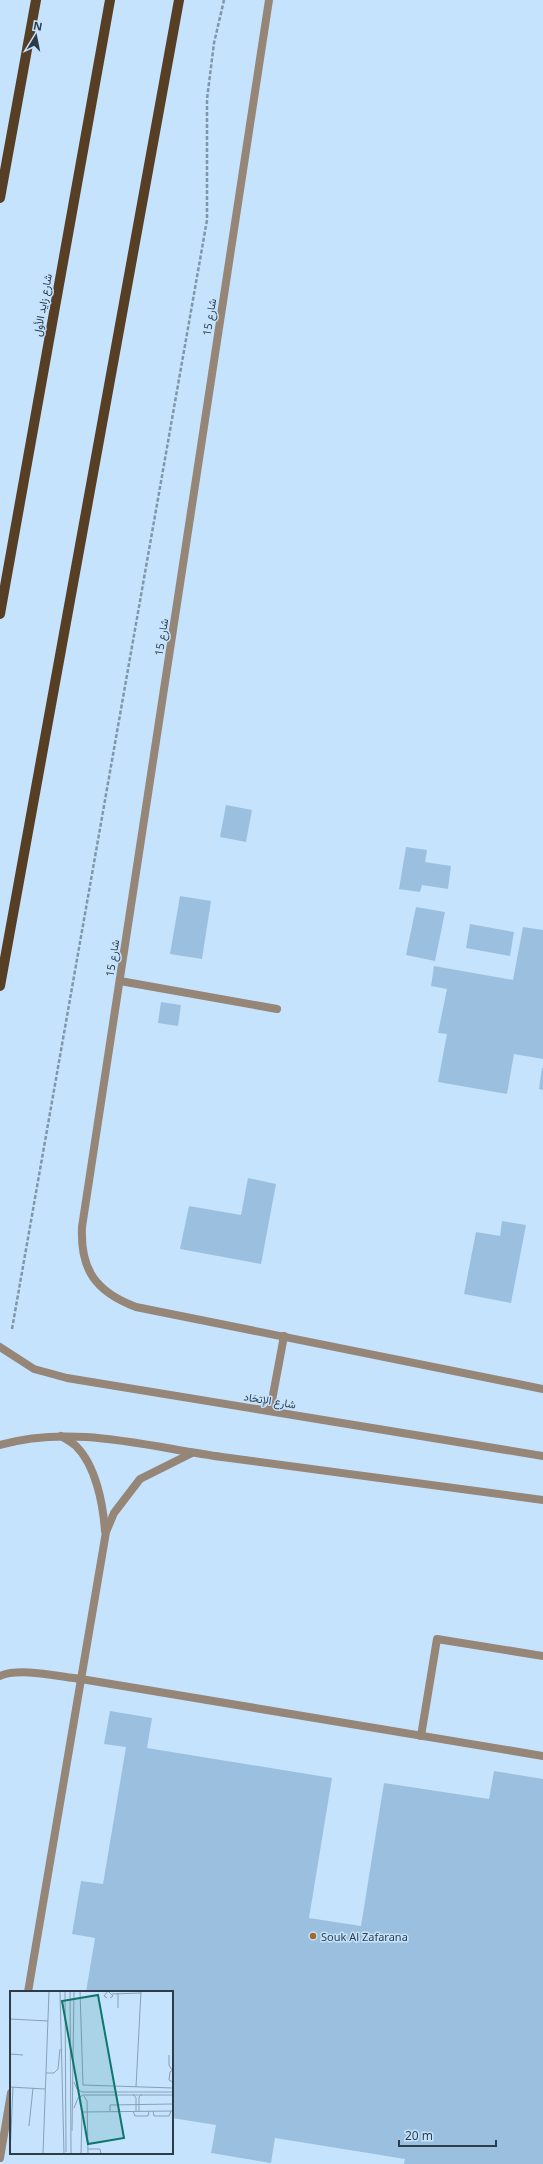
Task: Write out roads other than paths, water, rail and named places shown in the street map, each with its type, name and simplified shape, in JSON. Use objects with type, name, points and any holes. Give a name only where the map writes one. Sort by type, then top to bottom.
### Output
[{"type":"main road","points":[[0,198],[36,0]]},
{"type":"main road","name":"شارع زايد الأول","points":[[0,614],[110,0]]},
{"type":"main road","points":[[0,986],[179,0]]},
{"type":"street","name":"شارع 15","points":[[269,0],[82,1227],[81,1244],[85,1262],[92,1276],[102,1288],[118,1300],[136,1306],[543,1389]]},
{"type":"street","points":[[120,981],[277,1009]]},
{"type":"street","points":[[270,1411],[284,1336]]},
{"type":"street","name":"شارع الإتحَاد","points":[[0,1347],[8,1354],[34,1369],[67,1378],[543,1456]]},
{"type":"street","points":[[0,1445],[18,1440],[61,1436],[109,1439],[192,1453],[543,1500]]},
{"type":"street","points":[[61,1436],[77,1446],[89,1466],[98,1487],[106,1532]]},
{"type":"street","points":[[28,1991],[106,1532],[118,1507],[140,1479],[192,1453]]},
{"type":"street","points":[[421,1736],[436,1639],[543,1656]]},
{"type":"street","points":[[0,1676],[5,1674],[27,1673],[80,1679],[543,1756]]},
{"type":"street","points":[[0,2158],[10,2099]]},
{"type":"place","name":"Souk Al Zafarana","points":[[313,1936]]}]
